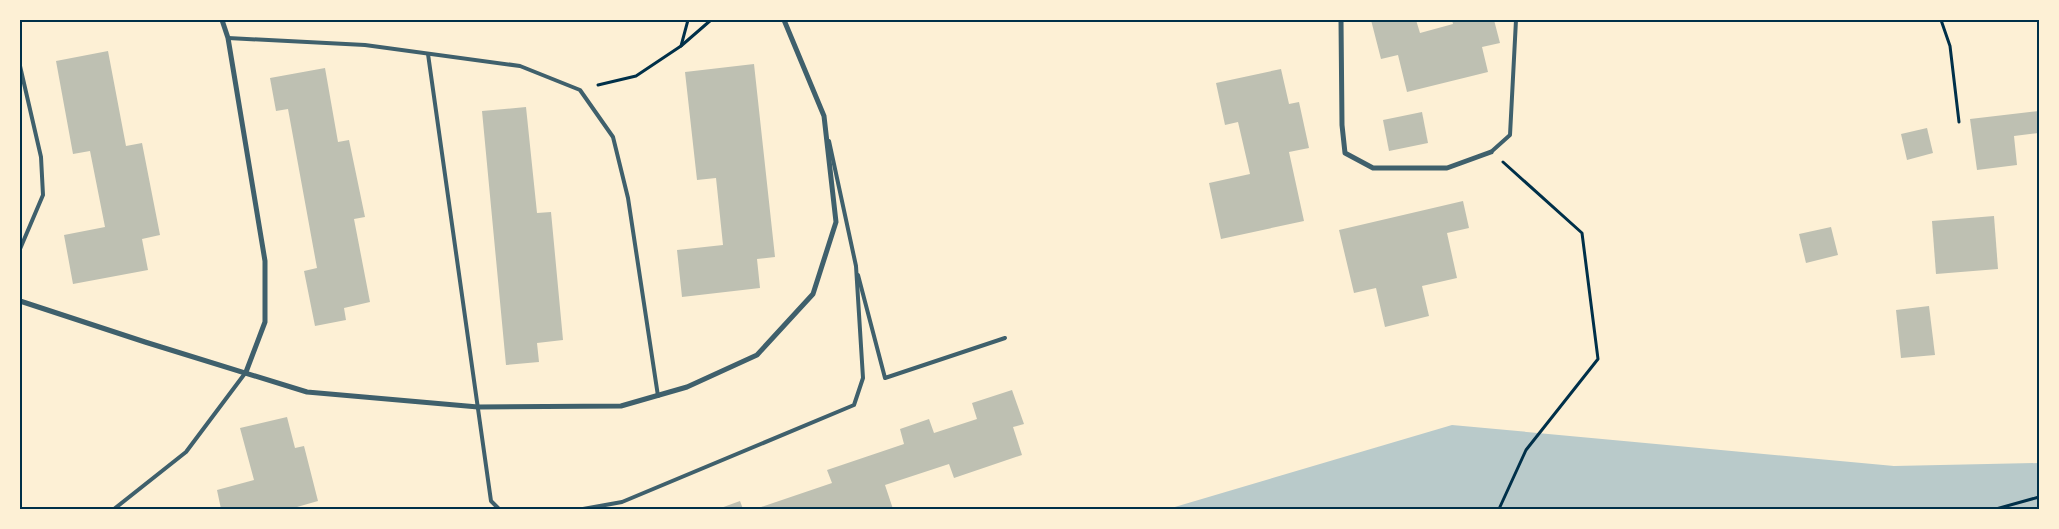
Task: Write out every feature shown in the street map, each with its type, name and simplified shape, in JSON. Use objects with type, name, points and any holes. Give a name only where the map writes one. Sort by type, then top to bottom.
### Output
[{"type":"street","points":[[222,20],[228,38],[265,261],[265,322],[246,372]]},
{"type":"street","points":[[20,301],[307,392],[478,407],[621,406],[687,387],[757,355],[813,294],[836,222],[824,116],[784,20]]},
{"type":"street","points":[[1341,20],[1342,125],[1345,153],[1373,168],[1447,168],[1491,152]]},
{"type":"lane","points":[[1491,152],[1510,135],[1516,20]]},
{"type":"lane","points":[[228,38],[364,45],[520,66],[580,90],[614,137],[628,198],[658,396]]},
{"type":"lane","points":[[428,54],[491,501],[499,509]]},
{"type":"lane","points":[[20,66],[41,157],[43,195],[20,249]]},
{"type":"lane","points":[[824,116],[856,266],[885,378],[1005,338]]},
{"type":"lane","points":[[583,509],[622,502],[854,405],[863,378],[856,266]]},
{"type":"lane","points":[[114,509],[186,452],[246,372]]},
{"type":"path","points":[[681,46],[688,20]]},
{"type":"path","points":[[580,90],[636,76],[681,46],[711,20]]},
{"type":"path","points":[[1941,20],[1950,46],[1959,122]]},
{"type":"path","points":[[1491,152],[1582,233],[1598,360],[1526,450],[1499,509]]},
{"type":"path","points":[[1996,509],[2039,498]]},
{"type":"shaded area","points":[[1452,425],[1894,466],[2039,463],[2039,509],[1168,509]]},
{"type":"building","points":[[1371,20],[1416,20],[1420,33],[1453,24],[1452,20],[1494,20],[1500,43],[1482,47],[1488,72],[1407,92],[1398,55],[1381,59]]},
{"type":"building","points":[[108,51],[126,146],[142,143],[160,235],[142,239],[148,270],[73,284],[64,235],[105,227],[90,151],[73,154],[56,61]]},
{"type":"building","points":[[754,64],[775,257],[757,259],[760,288],[682,297],[677,250],[723,245],[716,178],[697,180],[685,72]]},
{"type":"building","points":[[325,68],[338,142],[349,140],[365,217],[354,219],[370,302],[344,308],[346,320],[315,326],[304,271],[317,268],[288,109],[276,111],[270,78]]},
{"type":"building","points":[[1281,69],[1289,104],[1299,102],[1309,148],[1289,152],[1304,221],[1221,239],[1209,183],[1250,174],[1238,122],[1225,125],[1216,83]]},
{"type":"building","points":[[526,107],[537,213],[551,212],[563,340],[537,343],[539,362],[506,365],[482,111]]},
{"type":"building","points":[[2039,111],[2039,133],[2014,136],[2017,165],[1977,170],[1970,119]]},
{"type":"building","points":[[1422,112],[1428,143],[1389,151],[1383,120]]},
{"type":"building","points":[[1927,128],[1933,153],[1907,160],[1901,134]]},
{"type":"building","points":[[1463,201],[1469,228],[1447,233],[1457,278],[1422,286],[1429,316],[1385,327],[1376,288],[1354,293],[1339,230]]},
{"type":"building","points":[[1994,216],[1998,269],[1936,274],[1932,221]]},
{"type":"building","points":[[1831,227],[1838,255],[1806,263],[1799,234]]},
{"type":"building","points":[[1929,306],[1935,355],[1901,358],[1896,310]]},
{"type":"building","points":[[1012,390],[1024,424],[1013,427],[1022,455],[954,478],[949,464],[885,485],[893,509],[755,509],[832,483],[827,470],[904,444],[900,429],[929,419],[934,433],[977,419],[972,403]]},
{"type":"building","points":[[287,417],[295,448],[304,446],[318,501],[290,509],[221,509],[217,490],[254,480],[240,428]]},
{"type":"building","points":[[740,501],[743,509],[718,509]]}]
